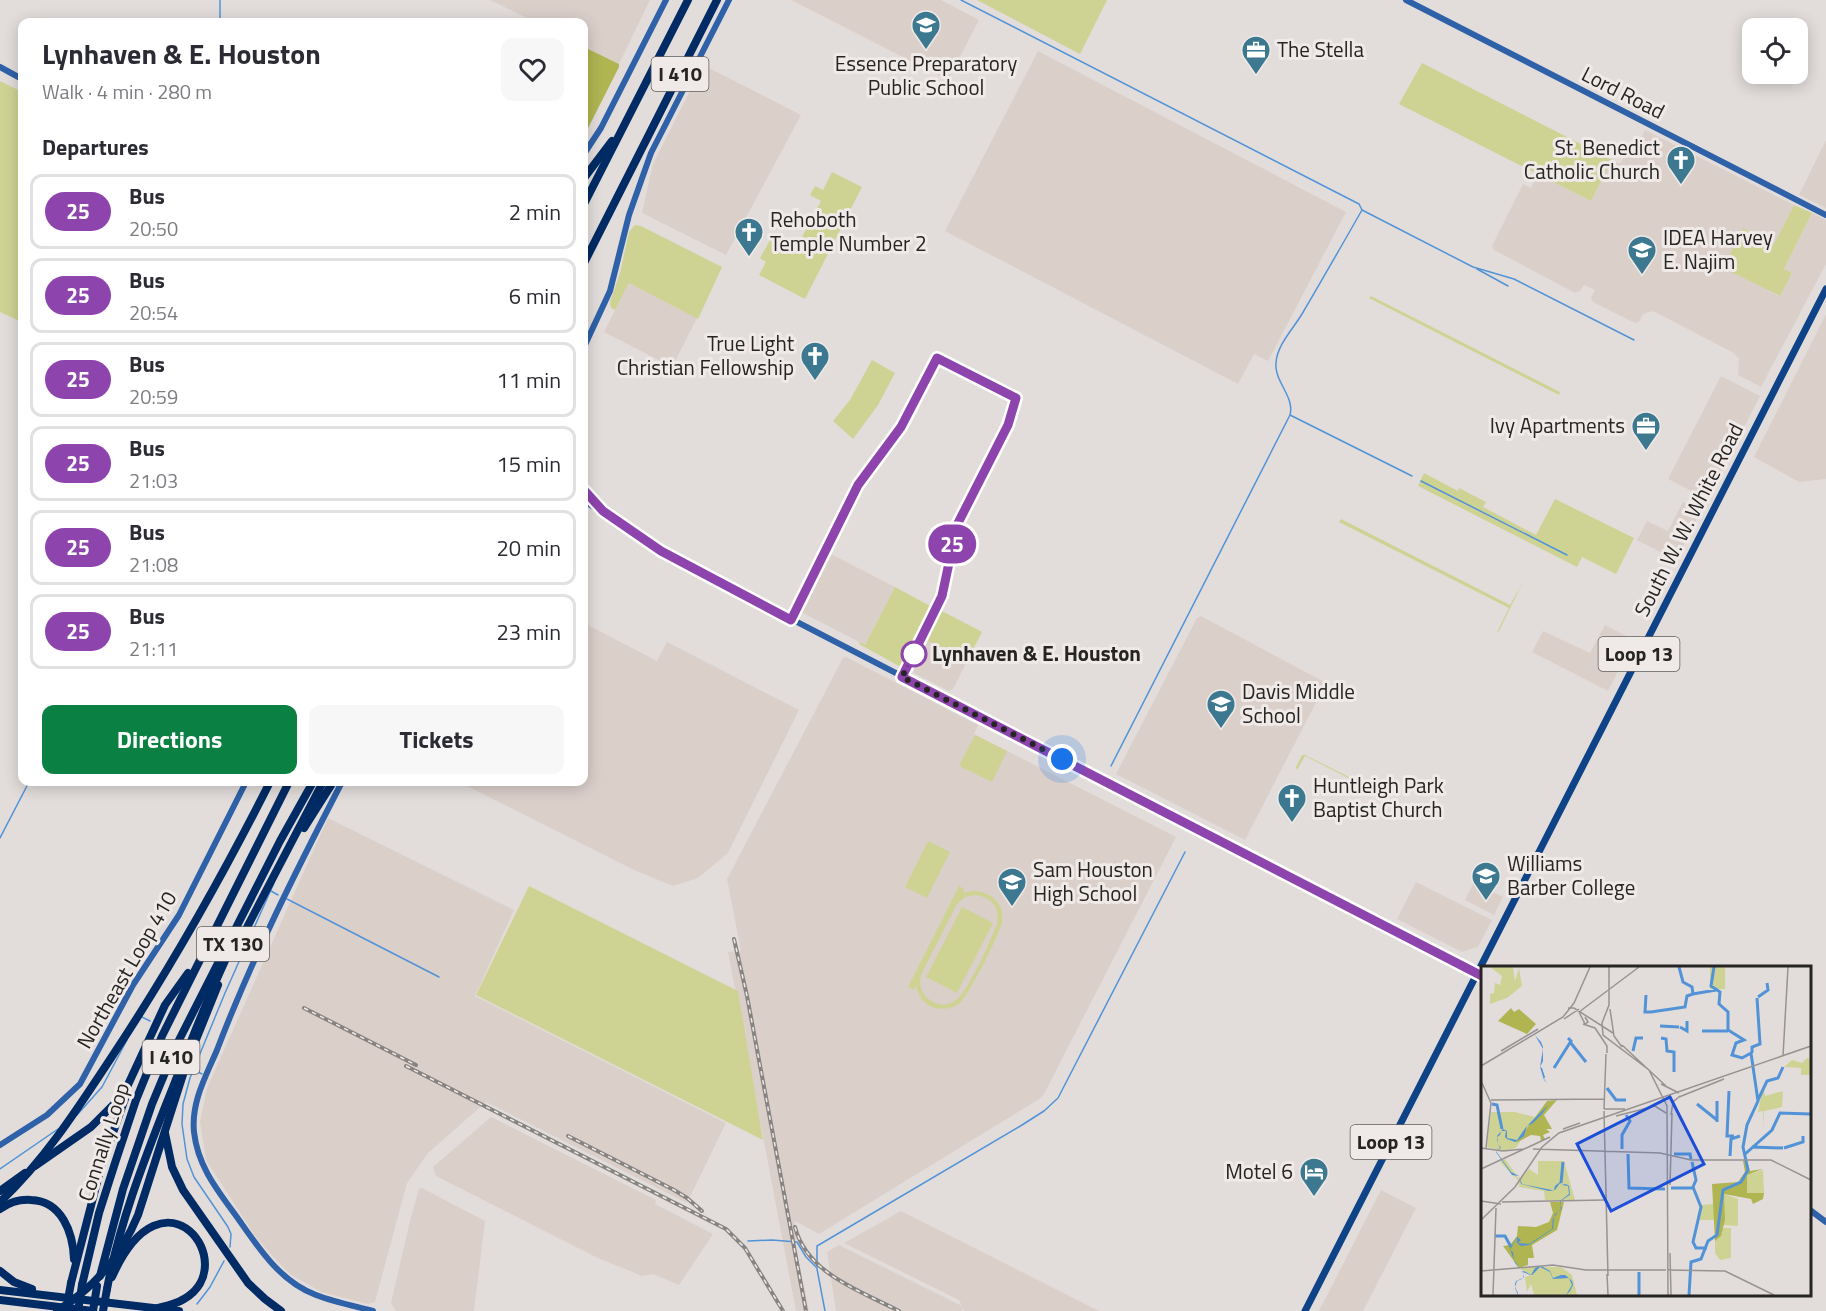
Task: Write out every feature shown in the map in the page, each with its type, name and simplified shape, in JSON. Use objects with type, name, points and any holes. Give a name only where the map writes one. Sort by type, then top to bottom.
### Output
[{"type":"highway","name":"I 410","points":[[588,196],[688,0]]},
{"type":"highway","name":"I 410","points":[[588,255],[717,0]]},
{"type":"highway","points":[[588,173],[624,126]]},
{"type":"highway","points":[[0,1202],[23,1181],[92,1087],[125,1037],[210,898],[268,786]]},
{"type":"highway","name":"Connally Loop","points":[[87,1311],[82,1285],[99,1214],[136,1100],[162,1036],[288,786]]},
{"type":"highway","name":"Connally Loop","points":[[87,1311],[97,1286],[123,1189],[152,1104],[177,1044],[280,842],[312,786]]},
{"type":"highway","points":[[276,872],[321,786]]},
{"type":"highway","points":[[276,872],[330,786]]},
{"type":"highway","name":"TX 130","points":[[103,1311],[112,1260],[131,1197],[187,1049],[219,973],[274,863],[280,842]]},
{"type":"highway","name":"I 410","points":[[57,1311],[74,1300],[105,1271],[130,1235],[188,1062],[218,985],[276,872]]},
{"type":"highway","name":"TX 130","points":[[0,1191],[105,1114],[126,1089],[165,1005],[203,952]]},
{"type":"highway","points":[[66,1311],[74,1270],[101,1167],[136,1067]]},
{"type":"highway","points":[[168,1102],[165,1136],[172,1167],[183,1190],[248,1283],[281,1311]]},
{"type":"highway","points":[[0,1209],[9,1203],[24,1200],[37,1200],[52,1206],[63,1218],[72,1239],[74,1270]]},
{"type":"highway","points":[[107,1289],[118,1264],[143,1232],[162,1223],[170,1222],[181,1225],[200,1241],[204,1252],[201,1281],[185,1299],[158,1308]]},
{"type":"highway","points":[[0,1271],[6,1277],[25,1287],[60,1296]]},
{"type":"highway","points":[[0,1290],[179,1311]]},
{"type":"highway","points":[[0,1300],[87,1311]]},
{"type":"main road","points":[[588,148],[602,128],[666,0]]},
{"type":"main road","points":[[588,338],[610,291],[629,215],[651,153],[729,0]]},
{"type":"main road","name":"Lord Road","points":[[1406,0],[1826,215]]},
{"type":"main road","points":[[0,68],[18,77]]},
{"type":"main road","name":"South W. W. White Road","points":[[1484,966],[1826,289]]},
{"type":"main road","points":[[588,494],[603,511]]},
{"type":"main road","points":[[588,503],[679,561],[1272,869],[1480,974]]},
{"type":"main road","name":"Northeast Loop 410","points":[[0,1145],[48,1115],[73,1092],[84,1078],[133,985],[179,915],[244,786]]},
{"type":"main road","points":[[340,786],[242,984],[202,1085],[194,1132],[200,1159],[209,1178],[263,1254],[294,1284],[314,1295],[373,1311]]},
{"type":"main road","name":"South W. W. White Road","points":[[1305,1311],[1480,974]]},
{"type":"main road","points":[[1811,1211],[1826,1222]]},
{"type":"shaded area","points":[[490,0],[650,0],[619,64],[588,49],[588,18],[527,18]]},
{"type":"shaded area","name":"Essence Preparatory Public School","points":[[791,0],[941,0],[979,20],[948,80]]},
{"type":"shaded area","points":[[1038,51],[1346,212],[1268,361],[1254,354],[1238,384],[945,231]]},
{"type":"shaded area","points":[[703,65],[801,115],[726,255],[642,213],[653,164]]},
{"type":"shaded area","points":[[1645,130],[1794,205],[1774,244],[1723,267],[1779,296],[1792,273],[1784,269],[1812,213],[1826,220],[1826,264],[1761,387],[1738,375],[1739,358],[1732,352],[1653,311],[1643,314],[1639,322],[1635,323],[1593,302],[1591,298],[1595,290],[1584,285],[1580,291],[1575,293],[1494,250],[1492,246],[1523,184],[1531,188],[1538,174],[1591,201],[1612,160],[1620,164],[1623,158],[1635,150]]},
{"type":"shaded area","points":[[1826,140],[1826,208],[1799,195]]},
{"type":"shaded area","points":[[629,283],[697,318],[672,367],[604,332]]},
{"type":"shaded area","points":[[1826,314],[1826,479],[1799,482],[1754,457]]},
{"type":"shaded area","points":[[1721,376],[1760,396],[1707,499],[1668,479]]},
{"type":"shaded area","points":[[1683,502],[1701,511],[1676,560],[1637,540],[1647,521],[1668,531]]},
{"type":"shaded area","points":[[831,554],[895,587],[865,645],[801,612]]},
{"type":"shaded area","name":"Davis Middle School","points":[[1201,616],[1326,683],[1245,840],[1116,774],[1197,618]]},
{"type":"shaded area","points":[[588,625],[657,661],[667,642],[799,710],[728,853],[698,878],[673,886],[634,870],[467,786],[588,786]]},
{"type":"shaded area","points":[[1605,625],[1634,640],[1608,691],[1532,652],[1543,631],[1590,653]]},
{"type":"shaded area","points":[[926,640],[967,661],[953,689],[949,691],[914,673],[913,666]]},
{"type":"shaded area","points":[[846,657],[978,725],[974,734],[1176,837],[1041,1098],[819,1234],[795,1221],[796,1249],[809,1311],[796,1311],[728,952],[741,951],[727,879],[843,658]]},
{"type":"shaded area","points":[[328,818],[514,910],[475,996],[726,1123],[687,1203],[486,1102],[428,1153],[407,1183],[375,1302],[368,1304],[321,1292],[290,1274],[275,1259],[255,1236],[206,1160],[200,1122],[207,1088]]},
{"type":"shaded area","points":[[1416,882],[1492,920],[1478,947],[1462,952],[1397,919]]},
{"type":"shaded area","points":[[1474,882],[1503,897],[1494,915],[1465,900]]},
{"type":"shaded area","points":[[491,1117],[656,1200],[655,1204],[713,1234],[679,1285],[653,1274],[642,1276],[598,1258],[436,1176],[433,1167]]},
{"type":"shaded area","points":[[422,1188],[485,1221],[474,1311],[396,1311],[391,1303],[410,1221],[419,1189]]},
{"type":"shaded area","points":[[1381,1190],[1416,1208],[1363,1311],[1319,1311]]},
{"type":"shaded area","points":[[901,1211],[1099,1311],[964,1311],[962,1307],[962,1311],[836,1311],[827,1252],[839,1245],[962,1306],[959,1300],[844,1243]]},
{"type":"green space","points":[[977,0],[1107,0],[1080,54]]},
{"type":"green space","points":[[588,49],[619,64],[588,128]]},
{"type":"green space","points":[[1422,63],[1612,160],[1591,201],[1399,104]]},
{"type":"green space","points":[[0,81],[18,90],[18,320],[0,312]]},
{"type":"green space","points":[[832,172],[862,187],[805,299],[759,275],[766,262],[760,258],[770,240],[794,252],[821,201],[810,195],[815,186],[823,190]]},
{"type":"green space","points":[[1794,205],[1812,213],[1784,269],[1792,273],[1780,296],[1723,268],[1743,228],[1774,244]]},
{"type":"green space","points":[[635,225],[722,267],[698,319],[629,283],[615,310],[611,308],[610,302],[620,273],[629,232]]},
{"type":"green space","points":[[1371,296],[1560,392],[1559,395],[1369,298]]},
{"type":"green space","points":[[872,360],[895,373],[878,405],[853,439],[833,421],[850,400]]},
{"type":"green space","points":[[1424,473],[1458,491],[1459,488],[1486,502],[1483,507],[1536,535],[1555,499],[1634,538],[1616,574],[1582,557],[1577,567],[1418,486]]},
{"type":"green space","points":[[1341,519],[1510,605],[1523,582],[1499,631],[1497,632],[1509,608],[1339,522]]},
{"type":"green space","points":[[895,587],[932,607],[905,662],[899,666],[859,644],[860,642],[865,645]]},
{"type":"green space","points":[[942,611],[982,632],[967,661],[926,640]]},
{"type":"green space","points":[[975,735],[1007,751],[992,782],[959,766]]},
{"type":"green space","points":[[1302,755],[1305,755],[1355,780],[1350,794],[1347,795],[1354,781],[1305,756],[1297,770],[1296,767]]},
{"type":"green space","points":[[928,841],[950,852],[927,898],[905,887]]},
{"type":"green space","points":[[529,886],[738,991],[763,1140],[476,995]]},
{"type":"green space","points":[[959,886],[964,889],[963,893],[978,891],[991,896],[1000,907],[1002,914],[1000,929],[976,978],[959,1004],[946,1008],[932,1007],[921,998],[916,986],[913,990],[908,987]],"holes":[[[981,896],[994,904],[996,908],[997,924],[990,941],[961,995],[947,1004],[933,1002],[923,992],[921,975],[957,904],[965,897]]]},
{"type":"green space","points":[[962,907],[993,923],[957,993],[926,977]]},
{"type":"waterway","points":[[220,0],[220,18]]},
{"type":"waterway","points":[[961,0],[1359,204],[1362,210],[1279,350],[1276,370],[1290,402],[1290,415],[1111,766]]},
{"type":"waterway","points":[[1362,210],[1473,267],[1514,279],[1634,340]]},
{"type":"waterway","points":[[1477,269],[1508,286]]},
{"type":"waterway","points":[[1290,415],[1412,476]]},
{"type":"waterway","points":[[1421,481],[1567,555]]},
{"type":"waterway","points":[[0,838],[27,786]]},
{"type":"waterway","points":[[825,1311],[817,1269],[817,1246],[1022,1125],[1044,1111],[1058,1098],[1185,852]]},
{"type":"waterway","points":[[230,1247],[231,1234],[228,1227],[194,1177],[187,1159],[182,1124],[183,1104],[190,1078],[274,883]]},
{"type":"waterway","points":[[271,891],[278,895]]},
{"type":"waterway","points":[[287,899],[439,977]]},
{"type":"waterway","points":[[140,1016],[150,1021]]},
{"type":"waterway","points":[[77,1115],[102,1087],[127,1040]]},
{"type":"waterway","points":[[194,1070],[202,1074]]},
{"type":"waterway","points":[[0,1169],[58,1129]]},
{"type":"waterway","points":[[748,1241],[797,1242],[806,1257],[816,1267]]},
{"type":"waterway","points":[[197,1304],[210,1287],[224,1261]]},
{"type":"railway","points":[[734,939],[747,996],[806,1311]]},
{"type":"railway","points":[[304,1008],[416,1065]]},
{"type":"railway","points":[[406,1066],[726,1229],[745,1248],[783,1311]]},
{"type":"railway","points":[[568,1136],[674,1190],[702,1211]]},
{"type":"railway","points":[[795,1227],[801,1243],[823,1269],[853,1288],[899,1311]]},
{"type":"bus line","name":"25","points":[[588,494],[603,511],[661,551],[791,620],[858,485],[901,427],[937,358],[1016,398],[1014,412],[1008,425],[957,525],[952,542],[948,578],[942,596],[902,677],[1481,975]]},
{"type":"place","name":"Essence Preparatory Public School","points":[[926,50]]},
{"type":"place","name":"The Stella","points":[[1256,76]]},
{"type":"place","name":"St. Benedict Catholic Church","points":[[1681,186]]},
{"type":"place","name":"Rehoboth Temple Number 2","points":[[749,258]]},
{"type":"place","name":"IDEA Harvey E. Najim","points":[[1642,276]]},
{"type":"place","name":"True Light Christian Fellowship","points":[[815,382]]},
{"type":"place","name":"Ivy Apartments","points":[[1646,452]]},
{"type":"place","name":"Lynhaven & E. Houston","points":[[914,654]]},
{"type":"place","name":"Davis Middle School","points":[[1221,730]]},
{"type":"place","name":"Huntleigh Park Baptist Church","points":[[1292,824]]},
{"type":"place","name":"Williams Barber College","points":[[1486,902]]},
{"type":"place","name":"Sam Houston High School","points":[[1012,908]]},
{"type":"place","name":"Motel 6","points":[[1314,1198]]},
{"type":"route","points":[[914,654],[902,677],[1062,759]]}]
